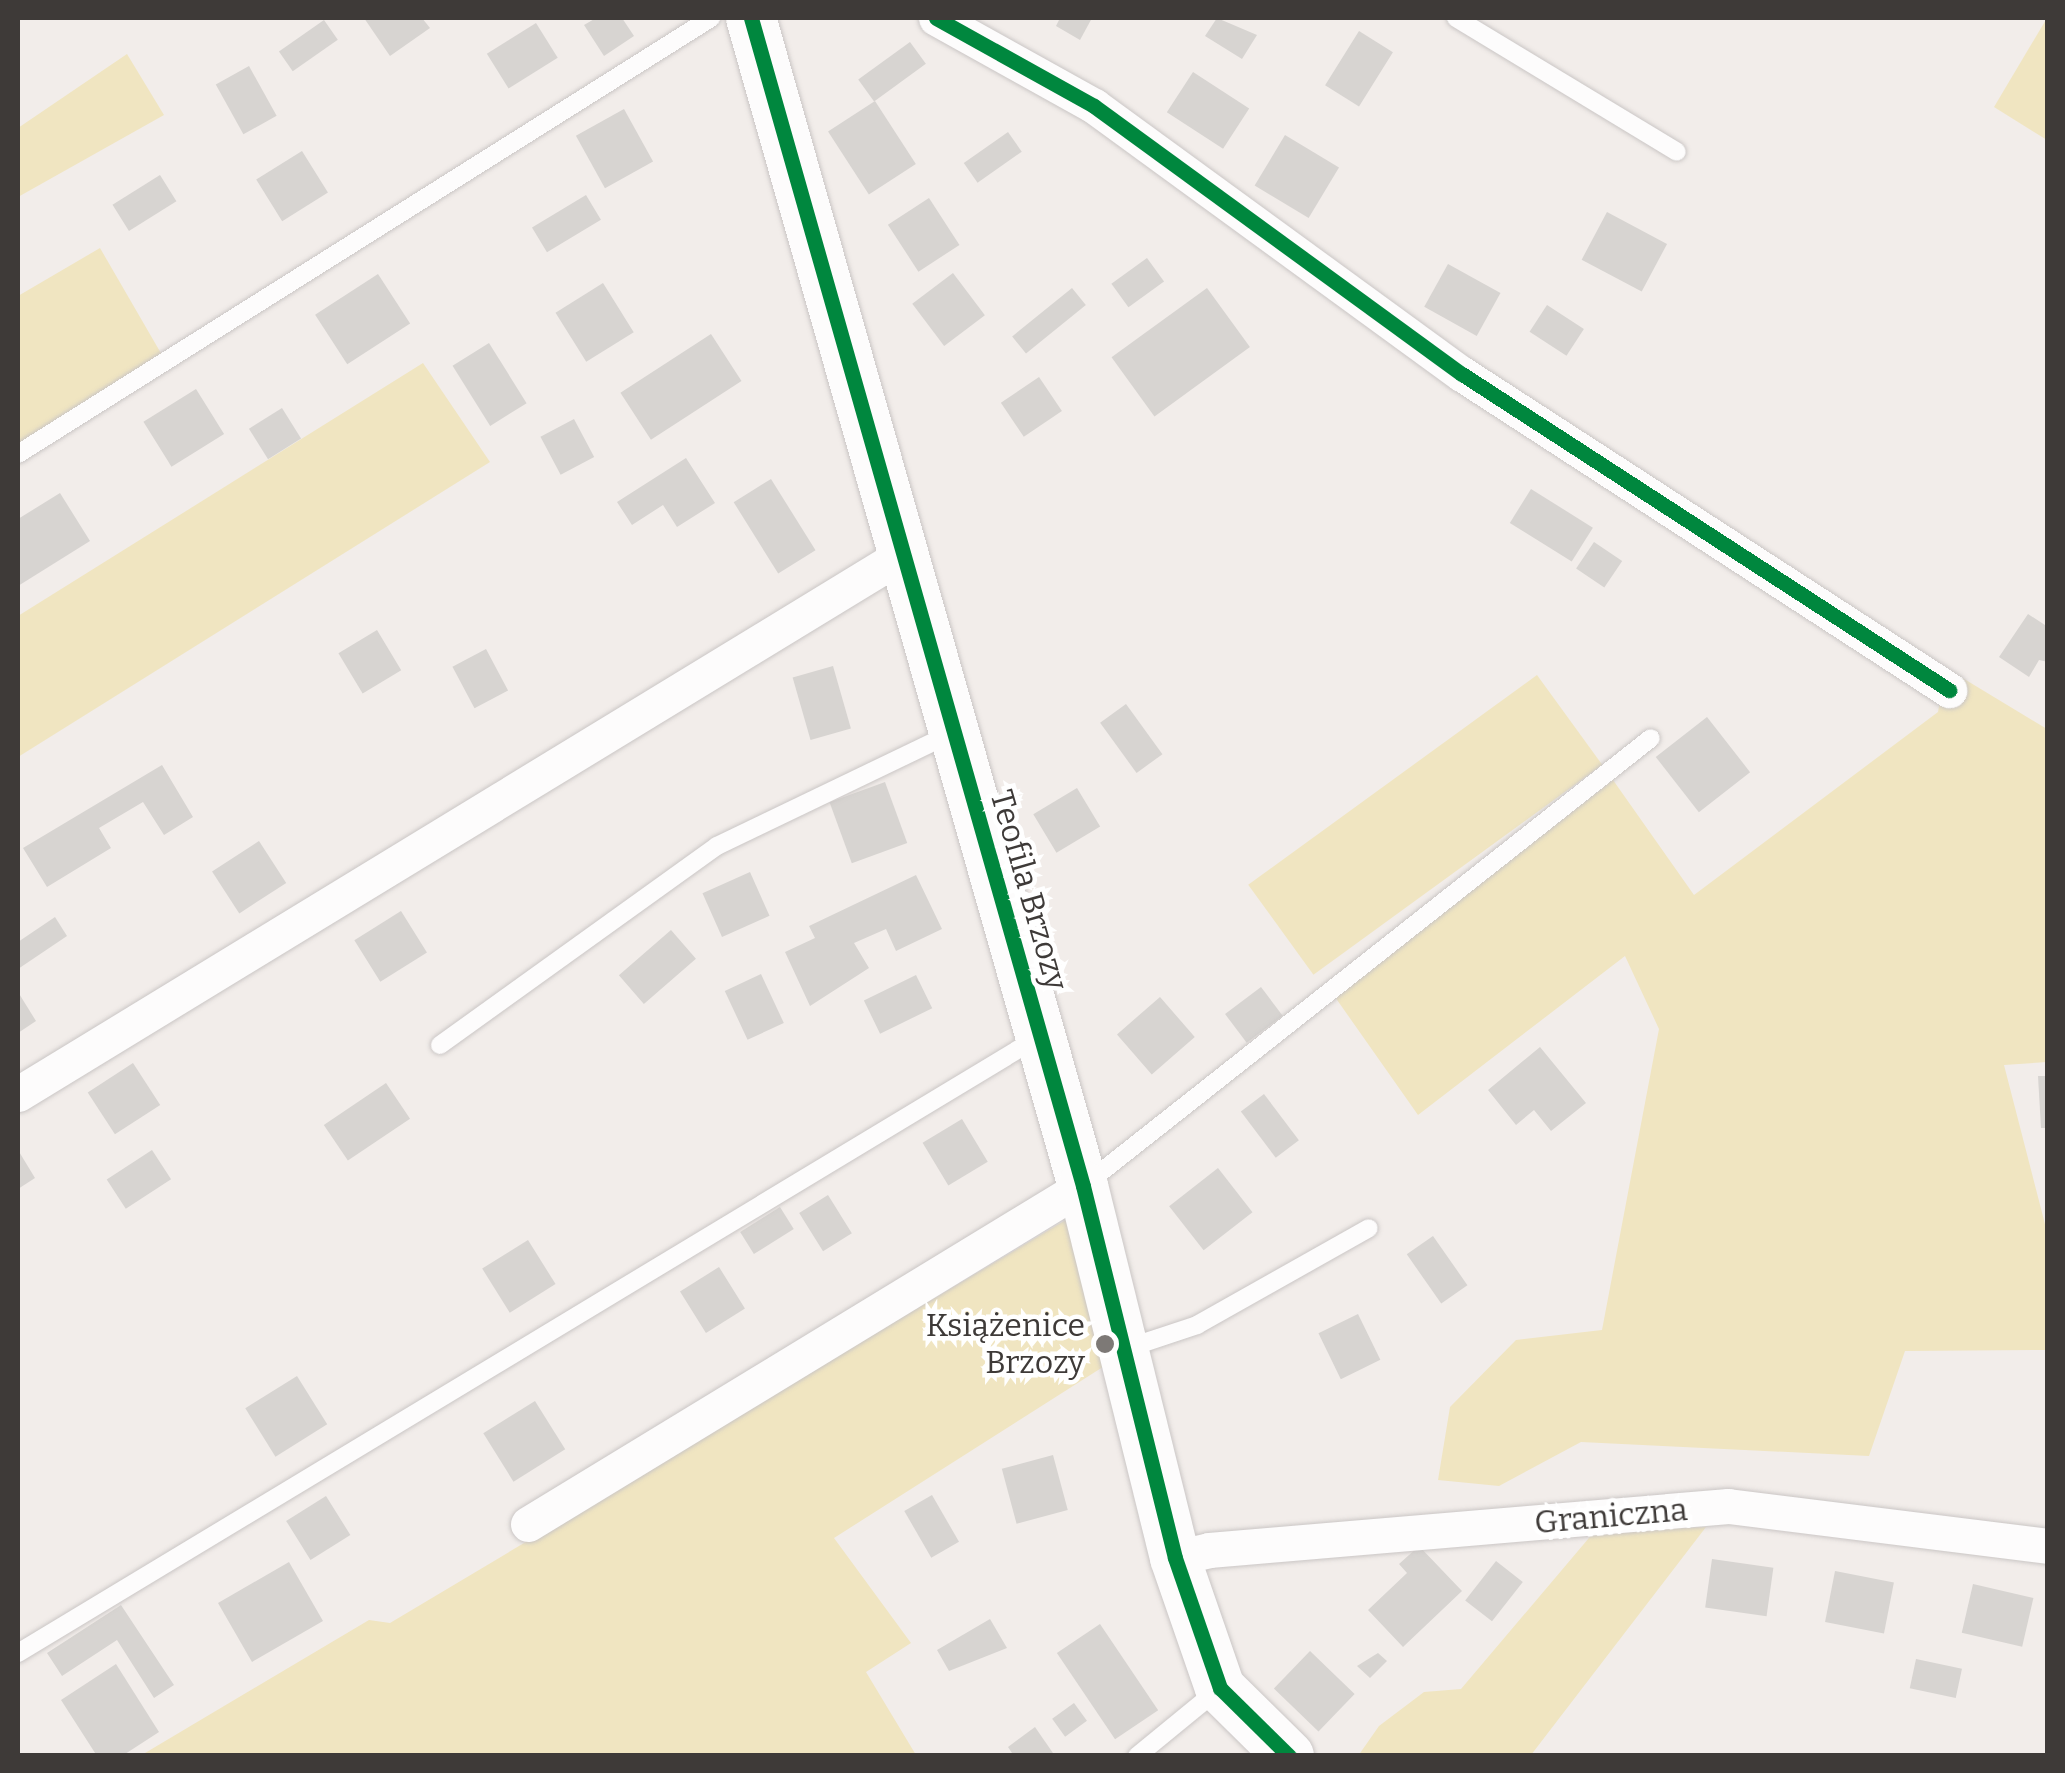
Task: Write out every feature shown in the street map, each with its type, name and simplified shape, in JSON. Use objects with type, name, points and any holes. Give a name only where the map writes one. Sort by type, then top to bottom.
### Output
[{"type":"street","name":"Teofila Brzozy","points":[[751,18],[1083,1186],[1175,1558],[1220,1688],[1289,1756]]},
{"type":"street","points":[[936,18],[1094,106],[1462,374],[1949,690]]},
{"type":"street","points":[[18,1094],[905,553]]},
{"type":"street","points":[[528,1524],[1083,1186]]},
{"type":"street","name":"Graniczna","points":[[1175,1558],[1209,1550],[1728,1506],[2048,1546]]},
{"type":"lane","points":[[18,454],[711,18]]},
{"type":"lane","points":[[1456,18],[1677,152]]},
{"type":"lane","points":[[440,1045],[716,846],[956,732]]},
{"type":"lane","points":[[1083,1186],[1652,738]]},
{"type":"lane","points":[[18,1652],[1041,1036]]},
{"type":"lane","points":[[1125,1349],[1196,1324],[1369,1228]]},
{"type":"lane","points":[[1137,1756],[1220,1688]]},
{"type":"shaded area","points":[[2048,18],[2047,140],[1994,107]]},
{"type":"shaded area","points":[[127,54],[164,115],[18,197],[18,128]]},
{"type":"shaded area","points":[[100,248],[162,355],[18,444],[18,296]]},
{"type":"shaded area","points":[[423,363],[490,462],[18,757],[18,616]]},
{"type":"shaded area","points":[[1946,668],[2047,729],[2047,1062],[2004,1065],[2047,1232],[2047,1350],[1905,1351],[1869,1456],[1581,1442],[1499,1486],[1438,1480],[1450,1407],[1516,1340],[1602,1330],[1659,1029],[1625,956],[1418,1115],[1335,997],[1613,780],[1694,895],[1938,712]]},
{"type":"shaded area","points":[[1537,675],[1602,765],[1313,975],[1248,885]]},
{"type":"shaded area","points":[[1074,1215],[1106,1365],[834,1538],[911,1643],[866,1672],[916,1755],[140,1756],[369,1620],[390,1623]]},
{"type":"shaded area","points":[[1706,1527],[1531,1755],[1358,1756],[1379,1726],[1424,1692],[1461,1689],[1594,1532]]},
{"type":"building","points":[[364,18],[422,18],[430,28],[390,56]]},
{"type":"building","points":[[596,18],[622,18],[634,36],[604,56],[584,25]]},
{"type":"building","points":[[1060,18],[1092,18],[1080,40],[1056,26]]},
{"type":"building","points":[[1217,18],[1257,35],[1242,59],[1205,36]]},
{"type":"building","points":[[324,20],[338,40],[293,71],[279,52]]},
{"type":"building","points":[[536,23],[558,58],[509,89],[487,54]]},
{"type":"building","points":[[1359,31],[1393,52],[1359,106],[1325,85]]},
{"type":"building","points":[[910,42],[926,64],[874,101],[858,80]]},
{"type":"building","points":[[249,66],[277,116],[243,134],[216,84]]},
{"type":"building","points":[[1193,72],[1249,108],[1223,149],[1167,112]]},
{"type":"building","points":[[875,101],[916,164],[869,194],[828,131]]},
{"type":"building","points":[[624,109],[653,161],[605,188],[576,136]]},
{"type":"building","points":[[1008,132],[1022,152],[978,183],[964,163]]},
{"type":"building","points":[[1285,135],[1339,167],[1309,218],[1255,186]]},
{"type":"building","points":[[302,151],[328,193],[282,221],[256,180]]},
{"type":"building","points":[[160,175],[176,201],[129,231],[113,205]]},
{"type":"building","points":[[586,195],[601,220],[547,252],[532,227]]},
{"type":"building","points":[[929,198],[959,245],[918,272],[888,225]]},
{"type":"building","points":[[1607,212],[1667,244],[1642,292],[1582,260]]},
{"type":"building","points":[[1147,258],[1164,281],[1128,307],[1111,284]]},
{"type":"building","points":[[1448,264],[1500,293],[1477,336],[1424,307]]},
{"type":"building","points":[[953,273],[985,315],[944,346],[912,304]]},
{"type":"building","points":[[378,274],[410,323],[347,364],[315,315]]},
{"type":"building","points":[[603,283],[634,332],[586,362],[556,313]]},
{"type":"building","points":[[1072,288],[1086,305],[1026,354],[1012,336]]},
{"type":"building","points":[[1207,288],[1250,347],[1154,416],[1112,357]]},
{"type":"building","points":[[1547,305],[1584,329],[1566,356],[1530,332]]},
{"type":"building","points":[[711,334],[741,381],[651,440],[620,393]]},
{"type":"building","points":[[489,343],[527,403],[490,426],[453,366]]},
{"type":"building","points":[[1039,377],[1062,411],[1024,437],[1001,403]]},
{"type":"building","points":[[196,389],[224,434],[172,467],[143,422]]},
{"type":"building","points":[[282,408],[301,439],[268,459],[249,429]]},
{"type":"building","points":[[574,419],[594,457],[561,475],[540,437]]},
{"type":"building","points":[[686,458],[715,503],[677,527],[663,505],[632,525],[617,502]]},
{"type":"building","points":[[771,479],[816,550],[778,574],[734,502]]},
{"type":"building","points":[[1531,489],[1593,528],[1572,562],[1510,523]]},
{"type":"building","points":[[60,493],[90,541],[18,586],[18,519]]},
{"type":"building","points":[[1594,542],[1622,561],[1604,588],[1576,569]]},
{"type":"building","points":[[2028,614],[2048,627],[2048,662],[2039,660],[2029,677],[1999,657]]},
{"type":"building","points":[[377,630],[401,670],[363,693],[338,653]]},
{"type":"building","points":[[486,649],[508,690],[475,708],[452,667]]},
{"type":"building","points":[[833,666],[851,728],[811,740],[793,678]]},
{"type":"building","points":[[1126,704],[1162,754],[1137,773],[1100,723]]},
{"type":"building","points":[[1707,717],[1750,772],[1699,812],[1656,757]]},
{"type":"building","points":[[162,765],[193,817],[164,835],[143,802],[99,828],[111,848],[47,887],[23,848]]},
{"type":"building","points":[[885,782],[907,843],[852,863],[830,802]]},
{"type":"building","points":[[1077,788],[1100,827],[1056,853],[1033,814]]},
{"type":"building","points":[[259,841],[286,883],[239,913],[212,871]]},
{"type":"building","points":[[750,872],[770,916],[722,937],[702,893]]},
{"type":"building","points":[[916,875],[942,929],[896,951],[886,929],[854,943],[869,968],[810,1006],[785,952],[815,938],[809,926]]},
{"type":"building","points":[[401,911],[427,953],[380,982],[354,940]]},
{"type":"building","points":[[55,917],[67,936],[18,969],[18,942]]},
{"type":"building","points":[[671,930],[696,959],[644,1004],[619,975]]},
{"type":"building","points":[[761,974],[784,1023],[748,1040],[725,991]]},
{"type":"building","points":[[916,975],[932,1008],[880,1034],[864,1000]]},
{"type":"building","points":[[1261,987],[1283,1016],[1247,1043],[1225,1014]]},
{"type":"building","points":[[18,992],[36,1021],[18,1033]]},
{"type":"building","points":[[1160,997],[1195,1037],[1152,1074],[1117,1034]]},
{"type":"building","points":[[1540,1047],[1586,1103],[1551,1131],[1534,1110],[1516,1125],[1488,1090]]},
{"type":"building","points":[[133,1063],[160,1105],[115,1134],[88,1092]]},
{"type":"building","points":[[2038,1076],[2048,1076],[2048,1128],[2041,1128]]},
{"type":"building","points":[[386,1083],[410,1119],[348,1161],[324,1125]]},
{"type":"building","points":[[1264,1094],[1299,1140],[1276,1158],[1241,1111]]},
{"type":"building","points":[[962,1119],[988,1162],[948,1186],[923,1143]]},
{"type":"building","points":[[18,1150],[35,1178],[18,1189]]},
{"type":"building","points":[[152,1150],[171,1179],[126,1209],[107,1179]]},
{"type":"building","points":[[1218,1168],[1252,1212],[1204,1250],[1169,1206]]},
{"type":"building","points":[[828,1195],[852,1233],[823,1251],[799,1213]]},
{"type":"building","points":[[780,1207],[794,1229],[754,1254],[740,1232]]},
{"type":"building","points":[[1433,1236],[1467,1285],[1441,1304],[1407,1254]]},
{"type":"building","points":[[528,1240],[556,1284],[510,1313],[482,1269]]},
{"type":"building","points":[[719,1267],[745,1309],[706,1333],[680,1291]]},
{"type":"building","points":[[1358,1314],[1380,1360],[1341,1379],[1318,1333]]},
{"type":"building","points":[[297,1376],[327,1424],[275,1457],[245,1408]]},
{"type":"building","points":[[535,1401],[565,1449],[513,1482],[483,1433]]},
{"type":"building","points":[[1053,1455],[1068,1510],[1017,1524],[1002,1469]]},
{"type":"building","points":[[932,1495],[959,1542],[931,1558],[904,1511]]},
{"type":"building","points":[[326,1496],[350,1535],[311,1560],[286,1521]]},
{"type":"building","points":[[1419,1546],[1462,1591],[1403,1647],[1368,1610],[1407,1573],[1399,1564]]},
{"type":"building","points":[[1712,1559],[1773,1568],[1767,1616],[1705,1608]]},
{"type":"building","points":[[1496,1561],[1523,1582],[1492,1621],[1465,1600]]},
{"type":"building","points":[[289,1562],[323,1621],[252,1662],[218,1603]]},
{"type":"building","points":[[1835,1571],[1894,1582],[1884,1633],[1825,1622]]},
{"type":"building","points":[[1973,1584],[2033,1598],[2022,1647],[1962,1633]]},
{"type":"building","points":[[121,1605],[174,1685],[154,1698],[117,1640],[62,1676],[47,1653]]},
{"type":"building","points":[[990,1619],[1007,1648],[949,1671],[937,1650]]},
{"type":"building","points":[[1100,1624],[1158,1710],[1115,1739],[1057,1653]]},
{"type":"building","points":[[1310,1651],[1355,1694],[1318,1731],[1274,1688]]},
{"type":"building","points":[[1378,1653],[1387,1661],[1370,1678],[1357,1666]]},
{"type":"building","points":[[1916,1659],[1962,1669],[1956,1698],[1910,1688]]},
{"type":"building","points":[[116,1664],[159,1732],[122,1756],[97,1756],[61,1700]]},
{"type":"building","points":[[1074,1703],[1087,1721],[1065,1737],[1052,1719]]},
{"type":"building","points":[[1035,1727],[1055,1756],[1014,1756],[1008,1747]]},
{"type":"cycle path","points":[[751,18],[1083,1186],[1175,1558],[1220,1688],[1289,1756]]},
{"type":"cycle path","points":[[936,18],[1094,106],[1462,374],[1949,690]]},
{"type":"place","name":"Książenice Brzozy","points":[[1105,1344]]}]
